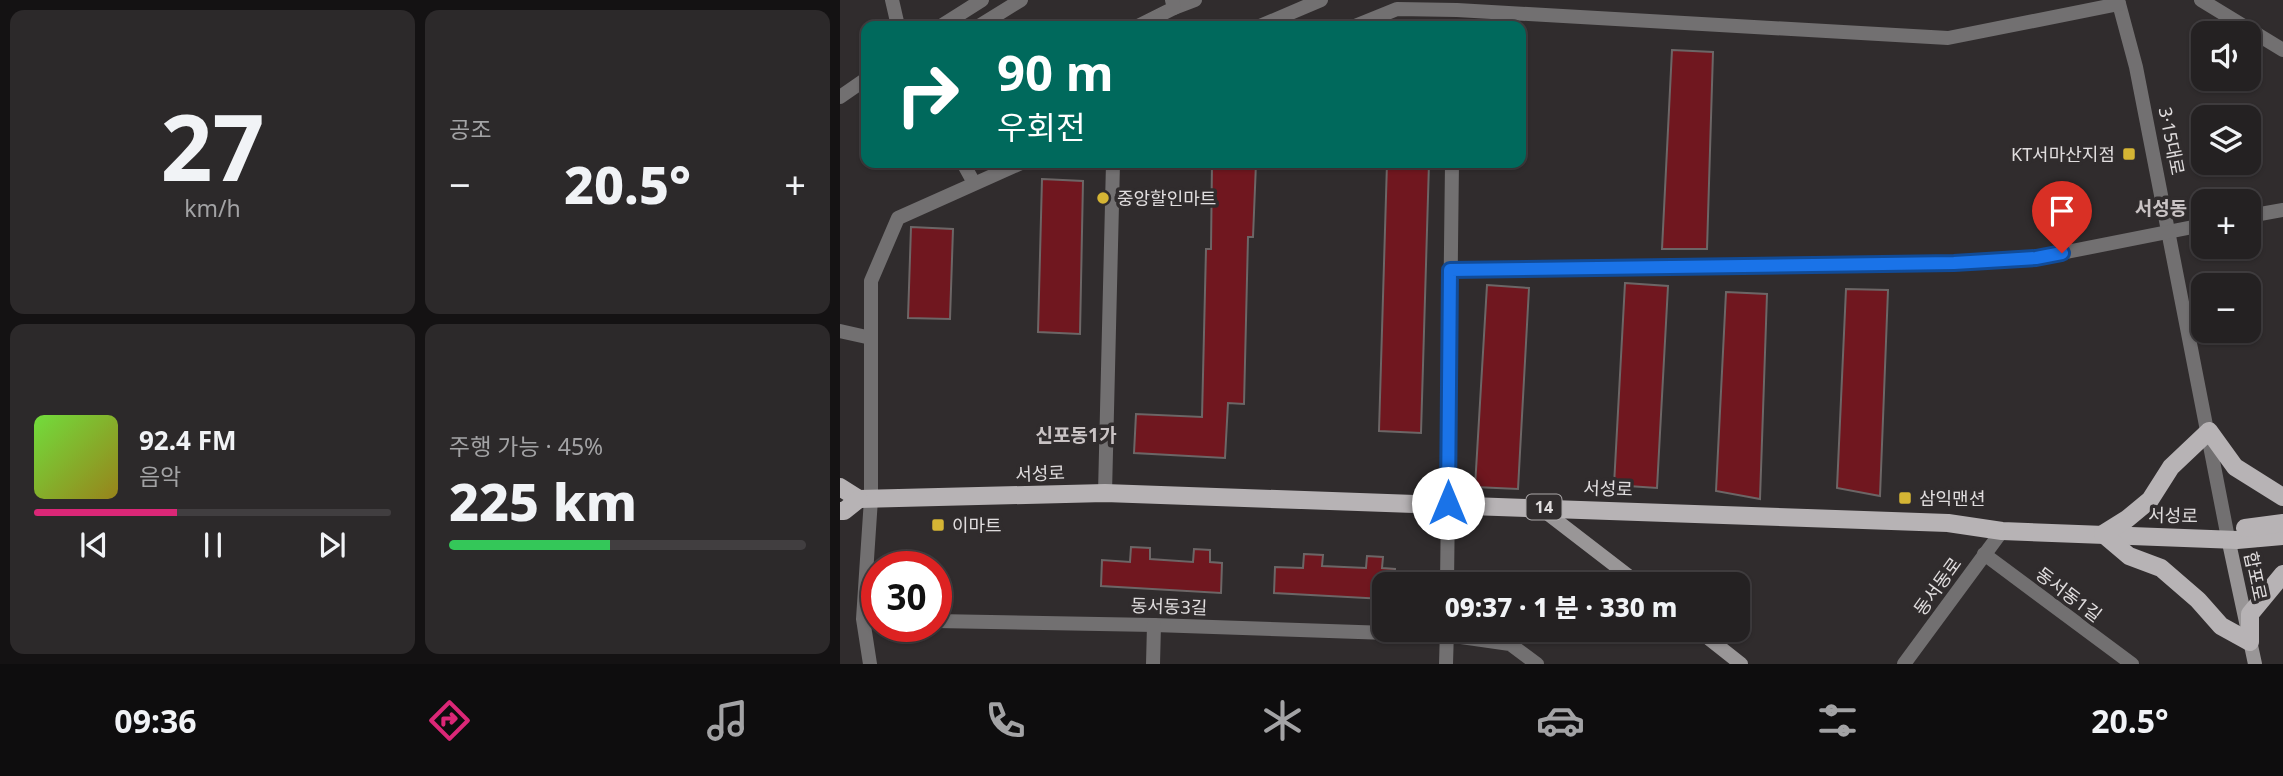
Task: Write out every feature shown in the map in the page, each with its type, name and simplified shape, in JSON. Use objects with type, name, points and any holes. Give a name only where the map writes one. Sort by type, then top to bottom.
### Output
[{"type":"main road","points":[[2250,642],[2221,625],[2198,600],[2161,568],[2129,556],[2103,534],[2150,500],[2171,467],[2209,431],[2235,467],[2279,490]]},
{"type":"main road","points":[[840,487],[865,499]]},
{"type":"main road","name":"서성로","points":[[865,499],[1105,493],[1448,503],[1948,523],[2002,531],[2228,538]]},
{"type":"main road","points":[[840,511],[865,499]]},
{"type":"main road","points":[[1539,507],[1623,572]]},
{"type":"main road","name":"14","points":[[2283,523],[2234,530],[2228,538],[2237,540],[2283,536]]},
{"type":"main road","name":"합포로","points":[[2228,538],[2255,664]]},
{"type":"main road","points":[[2250,642],[2250,614],[2283,573]]},
{"type":"main road","points":[[1713,642],[1741,664]]},
{"type":"street","points":[[892,0],[897,21]]},
{"type":"street","points":[[949,21],[982,0]]},
{"type":"street","points":[[987,21],[1021,0]]},
{"type":"street","points":[[1146,21],[1173,4],[1195,0]]},
{"type":"street","points":[[1272,21],[1321,0]]},
{"type":"street","points":[[2201,0],[2283,50]]},
{"type":"street","points":[[1365,21],[1397,5],[1948,38],[2118,2]]},
{"type":"street","name":"3·15대로","points":[[2118,2],[2136,67],[2228,538]]},
{"type":"street","points":[[1456,21],[1457,10]]},
{"type":"street","points":[[840,97],[861,82]]},
{"type":"street","points":[[966,168],[974,183]]},
{"type":"street","points":[[867,551],[865,499],[871,281],[898,218],[1009,168]]},
{"type":"street","points":[[1105,493],[1113,168]]},
{"type":"street","points":[[1447,572],[1452,168]]},
{"type":"street","points":[[2261,214],[2283,210]]},
{"type":"street","points":[[1450,270],[1954,263],[2036,258],[2191,227]]},
{"type":"street","points":[[840,331],[871,338]]},
{"type":"street","name":"동서동로","points":[[1904,664],[2002,531]]},
{"type":"street","name":"동서동1길","points":[[1984,554],[2132,664]]},
{"type":"street","name":"동서동3길","points":[[952,621],[1372,632]]},
{"type":"street","points":[[1153,664],[1154,625]]},
{"type":"street","points":[[870,642],[870,664]]},
{"type":"street","points":[[1446,664],[1447,642]]},
{"type":"street","points":[[1500,642],[1510,644],[1537,664]]},
{"type":"building","points":[[1672,50],[1713,52],[1707,249],[1662,249]]},
{"type":"building","points":[[1212,168],[1256,168],[1253,237],[1248,237],[1244,404],[1228,403],[1225,458],[1134,453],[1136,414],[1202,417],[1206,249],[1211,249]]},
{"type":"building","points":[[1387,168],[1429,168],[1421,433],[1379,431]]},
{"type":"building","points":[[1042,179],[1083,181],[1080,334],[1038,332]]},
{"type":"building","points":[[911,227],[953,229],[950,319],[908,318]]},
{"type":"building","points":[[1625,283],[1668,286],[1657,488],[1614,485]]},
{"type":"building","points":[[1487,285],[1529,288],[1518,489],[1475,487]]},
{"type":"building","points":[[1846,289],[1888,290],[1880,496],[1837,488]]},
{"type":"building","points":[[1726,292],[1767,294],[1760,499],[1716,491]]},
{"type":"building","points":[[1131,547],[1150,548],[1150,559],[1193,562],[1194,549],[1210,550],[1210,562],[1222,563],[1221,593],[1101,586],[1102,560],[1130,562]]},
{"type":"building","points":[[1304,554],[1323,555],[1322,566],[1366,568],[1367,556],[1383,557],[1382,568],[1395,569],[1395,572],[1372,572],[1372,598],[1274,593],[1275,567],[1303,568]]},
{"type":"place","name":"KT서마산지점","points":[[2129,154]]},
{"type":"place","name":"중앙할인마트","points":[[1103,198]]},
{"type":"place","name":"삼익맨션","points":[[1905,498]]},
{"type":"place","name":"이마트","points":[[938,525]]},
{"type":"district","name":"서성동","points":[[2161,208]]},
{"type":"district","name":"신포동1가","points":[[1076,435]]},
{"type":"route","points":[[1448,503],[1450,270],[1954,263],[2036,258],[2062,253]]}]
